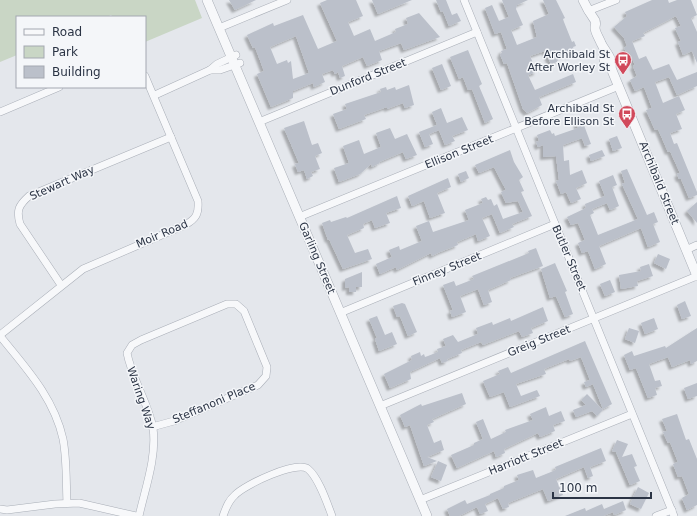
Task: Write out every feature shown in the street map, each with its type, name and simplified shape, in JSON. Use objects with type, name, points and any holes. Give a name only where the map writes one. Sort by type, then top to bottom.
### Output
[{"type":"street","name":"Garling Street","points":[[207,0],[221,26]]},
{"type":"street","name":"Garling Street","points":[[213,0],[221,26],[235,60],[423,499],[432,516]]},
{"type":"street","points":[[221,26],[287,0]]},
{"type":"street","name":"Butler Street","points":[[464,0],[673,513]]},
{"type":"street","name":"Archibald Street","points":[[583,0],[589,14],[594,19],[596,24],[595,29],[604,51],[609,55],[612,63],[611,68],[697,276]]},
{"type":"street","points":[[589,14],[616,0]]},
{"type":"street","name":"Dunford Street","points":[[262,121],[477,32]]},
{"type":"street","points":[[155,96],[210,70],[220,70],[235,60]]},
{"type":"street","name":"Moir Road","points":[[0,335],[83,269],[192,221],[198,213],[198,202],[155,96],[146,78]]},
{"type":"street","name":"Ellison Street","points":[[302,216],[619,86]]},
{"type":"street","points":[[0,112],[58,88]]},
{"type":"street","name":"Stewart Way","points":[[61,285],[20,224],[17,213],[20,204],[29,196],[171,137]]},
{"type":"street","name":"Finney Street","points":[[343,312],[554,224]]},
{"type":"street","points":[[686,250],[697,245]]},
{"type":"street","name":"Greig Street","points":[[383,406],[697,276]]},
{"type":"street","name":"Waring Way","points":[[139,516],[152,456],[152,427],[127,353],[132,345],[141,340],[227,304],[236,304]]},
{"type":"street","name":"Steffanoni Place","points":[[152,427],[174,421],[258,386],[266,376],[267,367],[244,311],[236,304]]},
{"type":"street","points":[[0,335],[43,389],[55,414],[63,440],[67,503]]},
{"type":"street","name":"Harriott Street","points":[[423,499],[632,414]]},
{"type":"street","points":[[223,516],[228,503],[236,493],[248,485],[299,466],[307,468],[314,476],[332,516]]},
{"type":"street","name":"Garling Street","points":[[423,499],[427,516]]},
{"type":"street","points":[[0,514],[4,510],[80,503],[136,516]]},
{"type":"street","points":[[656,516],[673,513]]},
{"type":"green space","points":[[0,0],[195,0],[202,18],[146,42],[146,16],[16,16],[16,55],[0,62]]},
{"type":"building","points":[[229,0],[256,0],[235,10]]},
{"type":"building","points":[[327,0],[356,0],[363,16],[348,22],[354,36],[370,29],[375,41],[396,32],[395,29],[408,24],[406,18],[419,13],[440,37],[404,50],[401,43],[379,51],[382,60],[367,66],[363,57],[342,66],[345,76],[340,78],[338,72],[335,74],[333,70],[322,74],[325,82],[314,87],[313,83],[293,91],[293,98],[271,107],[257,74],[264,71],[255,47],[253,48],[247,35],[273,23],[274,26],[303,15],[318,49],[337,41],[320,3]],"holes":[[[296,36],[309,73],[293,79],[291,61],[288,63],[287,60],[277,64],[270,47]]]},
{"type":"building","points":[[372,0],[412,0],[378,14]]},
{"type":"building","points":[[436,0],[446,0],[452,15],[457,13],[461,21],[449,26],[443,11],[441,12]]},
{"type":"building","points":[[502,0],[528,0],[517,5],[516,9],[523,25],[511,30],[517,45],[537,37],[533,21],[549,14],[543,0],[556,0],[565,18],[563,19],[572,42],[574,41],[576,46],[573,47],[575,54],[570,56],[567,54],[559,57],[557,62],[551,64],[545,51],[530,56],[537,72],[528,75],[535,90],[573,74],[576,82],[539,97],[542,105],[527,113],[523,109],[507,63],[504,64],[500,54],[502,53],[501,51],[507,49],[501,32],[495,34],[485,8],[492,5],[499,21],[509,17]]},
{"type":"building","points":[[652,0],[668,0],[669,3],[677,0],[691,0],[697,15],[691,18],[697,32],[697,63],[692,51],[683,55],[678,42],[681,41],[675,28],[681,26],[676,16],[643,33],[645,36],[632,41],[639,59],[646,56],[653,70],[669,64],[677,80],[697,72],[697,86],[677,95],[669,77],[655,82],[663,103],[679,96],[685,110],[676,114],[682,129],[670,133],[674,144],[677,143],[697,192],[697,195],[689,198],[681,179],[679,179],[677,174],[680,173],[670,151],[668,152],[658,129],[655,130],[646,110],[652,108],[644,87],[635,91],[630,80],[637,76],[633,66],[635,65],[631,56],[624,48],[627,46],[624,38],[614,27],[627,16],[625,12]]},
{"type":"building","points":[[468,50],[482,84],[479,86],[493,119],[485,123],[472,89],[468,90],[463,77],[459,79],[450,57]]},
{"type":"building","points":[[442,64],[451,86],[441,90],[432,68]]},
{"type":"building","points":[[409,85],[414,105],[405,108],[403,103],[387,109],[387,107],[364,115],[366,119],[339,129],[333,114],[347,109],[345,104],[381,92],[380,89],[386,87],[387,90],[395,87],[396,90]]},
{"type":"building","points":[[441,108],[447,123],[462,117],[468,130],[452,136],[455,141],[445,145],[439,130],[429,134],[433,144],[425,147],[419,132],[437,125],[432,112]]},
{"type":"building","points":[[582,120],[591,144],[585,146],[582,138],[563,145],[564,161],[569,160],[570,175],[582,170],[587,183],[576,188],[581,199],[571,203],[566,192],[561,194],[556,181],[559,180],[556,156],[543,157],[543,145],[538,147],[536,142],[539,141],[537,135],[550,130],[555,136],[578,128],[576,122]]},
{"type":"building","points":[[304,121],[312,145],[318,143],[322,153],[315,156],[320,169],[311,172],[313,176],[307,179],[304,170],[298,172],[295,164],[299,163],[284,128]]},
{"type":"building","points":[[390,128],[395,139],[407,134],[417,155],[406,159],[403,152],[379,162],[380,163],[372,167],[371,164],[360,174],[339,182],[334,168],[349,163],[343,146],[359,140],[364,154],[381,147],[376,133]]},
{"type":"building","points":[[617,136],[622,148],[613,151],[609,139]]},
{"type":"building","points":[[510,150],[514,162],[523,177],[519,180],[524,191],[521,192],[532,216],[512,224],[514,227],[500,233],[492,214],[482,218],[490,236],[478,241],[476,234],[457,242],[458,245],[432,256],[431,253],[397,270],[396,267],[380,274],[376,264],[392,257],[389,250],[399,246],[400,250],[422,241],[416,226],[429,221],[433,232],[469,220],[465,210],[483,203],[481,199],[486,197],[488,200],[491,199],[494,206],[497,204],[503,219],[523,212],[518,201],[506,203],[501,192],[506,190],[494,167],[479,173],[475,165]]},
{"type":"building","points":[[602,150],[605,156],[591,161],[589,155]]},
{"type":"building","points":[[627,169],[647,215],[654,212],[658,222],[653,224],[660,242],[648,247],[641,228],[599,246],[606,264],[595,269],[588,251],[582,253],[578,243],[585,240],[578,223],[571,225],[567,217],[586,208],[585,204],[605,196],[599,181],[613,175],[617,185],[612,187],[619,206],[610,210],[607,203],[592,209],[594,213],[590,215],[598,235],[638,219],[622,184],[625,183],[621,171]]},
{"type":"building","points":[[466,171],[469,178],[461,182],[458,174]]},
{"type":"building","points":[[448,178],[451,187],[437,193],[445,213],[430,218],[424,201],[412,206],[408,196]]},
{"type":"building","points":[[397,196],[401,208],[386,213],[390,223],[375,228],[372,220],[363,224],[364,228],[347,235],[355,253],[368,249],[372,259],[343,269],[329,239],[328,240],[322,223],[330,220],[331,222],[346,217],[347,218]]},
{"type":"building","points":[[697,202],[697,223],[687,211]]},
{"type":"building","points":[[536,248],[543,266],[510,278],[511,280],[488,290],[492,302],[484,305],[478,289],[460,296],[466,312],[452,317],[450,311],[453,310],[443,285],[454,281],[456,286],[474,279],[472,276],[529,253],[528,251]]},
{"type":"building","points":[[658,254],[670,259],[666,269],[654,263]]},
{"type":"building","points":[[555,263],[567,291],[565,292],[573,314],[565,317],[556,296],[550,298],[541,269]]},
{"type":"building","points":[[649,264],[653,276],[637,281],[638,286],[621,289],[619,275],[641,271],[640,267]]},
{"type":"building","points":[[362,272],[362,287],[356,287],[356,292],[349,292],[349,287],[345,288],[345,279]]},
{"type":"building","points":[[610,280],[615,292],[605,296],[600,284]]},
{"type":"building","points":[[685,301],[691,316],[682,319],[677,305]]},
{"type":"building","points":[[402,303],[405,304],[417,332],[408,336],[400,316],[397,317],[393,306]]},
{"type":"building","points":[[543,307],[548,321],[531,328],[533,333],[522,337],[519,331],[483,345],[481,342],[461,350],[462,353],[447,359],[448,361],[442,363],[440,358],[410,372],[411,379],[390,388],[384,374],[412,360],[411,356],[420,352],[421,356],[424,354],[425,357],[438,352],[437,349],[446,346],[443,339],[453,335],[458,342],[478,334],[476,328],[492,322],[493,325],[510,318],[511,321]]},
{"type":"building","points":[[377,316],[385,335],[392,332],[397,344],[379,351],[375,339],[377,338],[369,319]]},
{"type":"building","points":[[654,318],[658,329],[645,334],[641,323]]},
{"type":"building","points":[[629,328],[639,331],[635,343],[625,339]]},
{"type":"building","points":[[697,328],[697,361],[691,364],[690,360],[672,367],[668,357],[649,364],[655,381],[660,380],[662,386],[655,388],[657,395],[648,398],[636,368],[630,370],[624,355],[632,351],[634,356],[665,346],[666,348]]},
{"type":"building","points":[[585,341],[612,404],[603,409],[593,384],[586,387],[584,382],[590,380],[581,357],[570,361],[569,359],[544,369],[546,374],[516,384],[521,396],[537,390],[540,396],[510,407],[504,392],[490,397],[483,381],[500,374],[498,371],[508,367],[511,373]]},
{"type":"building","points":[[697,383],[697,396],[688,399],[684,388]]},
{"type":"building","points":[[462,393],[466,404],[432,419],[434,422],[427,425],[434,443],[441,440],[444,450],[427,457],[437,461],[424,466],[410,425],[405,427],[400,415],[421,404],[422,406]]},
{"type":"building","points":[[587,394],[603,410],[597,416],[592,411],[576,417],[573,410],[586,405],[581,400]]},
{"type":"building","points":[[546,407],[549,416],[561,411],[565,421],[553,425],[555,431],[540,437],[538,433],[504,449],[505,453],[496,457],[494,451],[457,468],[451,455],[474,445],[474,443],[483,439],[476,422],[483,419],[491,439],[506,432],[505,430],[533,420],[530,414]]},
{"type":"building","points":[[677,414],[686,440],[689,439],[697,459],[697,505],[687,510],[682,498],[689,494],[682,476],[678,477],[673,464],[678,462],[670,442],[668,443],[663,432],[667,431],[662,419]]},
{"type":"building","points":[[617,440],[628,444],[622,457],[632,454],[637,466],[634,467],[640,481],[630,485],[616,452],[612,451]]},
{"type":"building","points":[[601,448],[606,461],[590,467],[593,476],[588,478],[584,467],[556,479],[563,495],[548,501],[543,489],[508,503],[509,507],[503,509],[498,498],[485,504],[488,511],[480,514],[477,507],[459,516],[450,516],[447,509],[465,500],[467,504],[490,495],[504,488],[504,486],[519,480],[517,475],[533,470],[536,478],[556,470],[555,467]]},
{"type":"building","points":[[438,461],[447,465],[441,481],[431,477]]},
{"type":"building","points":[[638,487],[649,493],[641,509],[630,504]]},
{"type":"building","points":[[623,501],[626,510],[614,515],[613,512],[603,516],[565,516],[585,508],[586,511],[602,504],[604,509]]},
{"type":"place","name":"Archibald St After Worley St","points":[[623,75]]},
{"type":"place","name":"Archibald St Before Ellison St","points":[[627,129]]}]
